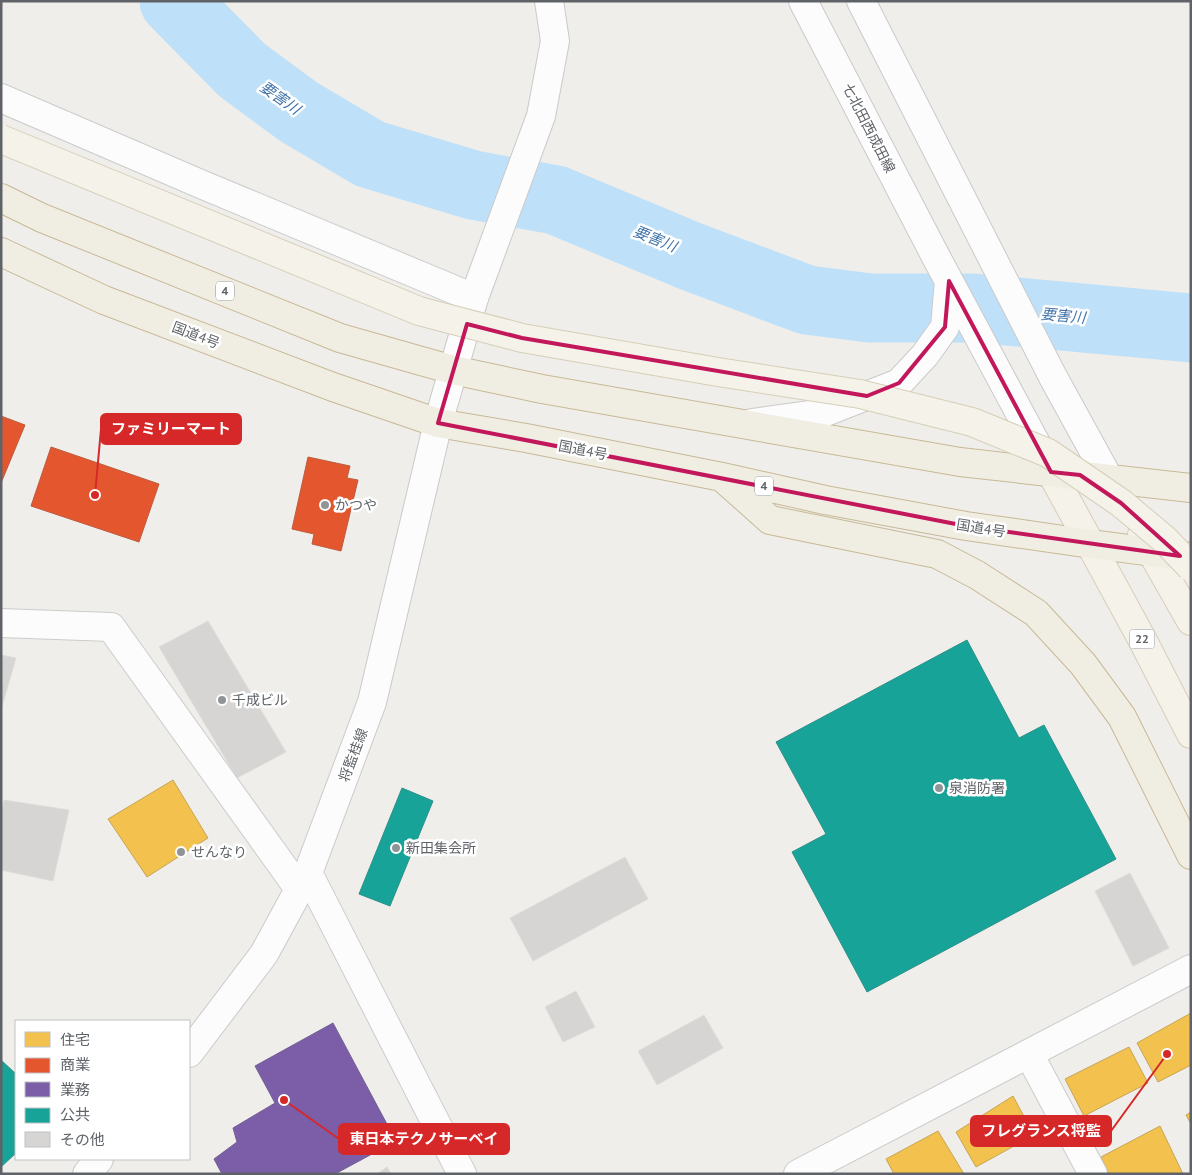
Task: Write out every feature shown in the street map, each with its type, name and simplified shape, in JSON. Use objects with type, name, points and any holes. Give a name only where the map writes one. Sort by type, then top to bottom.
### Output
[{"type":"highway","name":"4","points":[[1,198],[51,221],[340,338],[453,370],[542,389],[960,462],[1191,488]]},
{"type":"highway","name":"国道4号","points":[[1,252],[104,300],[333,387],[438,424],[526,438],[722,477],[825,500],[966,526],[1191,557]]},
{"type":"highway","points":[[722,477],[770,520],[937,554],[977,575],[1036,613],[1083,664],[1122,717],[1191,855]]},
{"type":"main road","points":[[1,139],[418,311],[522,338],[718,372],[860,394],[972,422],[1048,453],[1121,502],[1164,539],[1191,567]]},
{"type":"main road","name":"22","points":[[1051,472],[1191,734]]},
{"type":"main road","points":[[1109,479],[1191,621]]},
{"type":"street","name":"将監桂線","points":[[190,1052],[264,954],[303,881],[372,702],[438,424],[453,370],[474,298],[541,116],[555,41],[549,1]]},
{"type":"street","name":"七北田西成田線","points":[[803,1],[934,255],[1051,472]]},
{"type":"street","points":[[861,1],[989,253],[1109,479]]},
{"type":"street","points":[[1,98],[474,298]]},
{"type":"street","points":[[743,424],[823,413],[899,383],[925,355],[945,327],[949,281]]},
{"type":"street","points":[[1,623],[111,627],[303,881],[462,1174]]},
{"type":"street","points":[[798,1174],[1191,970]]},
{"type":"street","points":[[1030,1054],[1093,1174]]},
{"type":"street","points":[[86,1174],[98,1160]]},
{"type":"highlighted area","points":[[949,281],[1051,472],[1080,475],[1121,503],[1180,556],[966,526],[438,423],[467,324],[522,338],[867,396],[899,383],[945,327]]},
{"type":"building: 住宅","points":[[173,780],[208,838],[147,877],[108,819]]},
{"type":"building: 住宅","points":[[1191,1013],[1191,1065],[1158,1082],[1137,1043]]},
{"type":"building: 住宅","points":[[1129,1047],[1148,1083],[1084,1116],[1065,1079]]},
{"type":"building: 住宅","points":[[1013,1096],[1034,1135],[976,1167],[956,1132]]},
{"type":"building: 住宅","points":[[1191,1112],[1191,1124],[1186,1115]]},
{"type":"building: 住宅","points":[[1160,1126],[1183,1174],[1109,1174],[1101,1157]]},
{"type":"building: 住宅","points":[[938,1131],[964,1174],[894,1174],[886,1159]]},
{"type":"building: 商業","points":[[1,416],[25,425],[1,483]]},
{"type":"building: 商業","points":[[51,447],[159,484],[139,542],[31,506]]},
{"type":"building: 商業","name":"かつや","points":[[308,457],[350,466],[347,478],[358,480],[341,551],[312,544],[314,534],[292,529]]},
{"type":"building: 業務","points":[[333,1023],[396,1141],[335,1174],[222,1174],[214,1159],[237,1142],[233,1128],[275,1103],[255,1066]]},
{"type":"building: 公共","name":"泉消防署","points":[[967,640],[1019,738],[1044,725],[1116,859],[867,992],[792,852],[826,834],[776,742]]},
{"type":"building: 公共","name":"新田集会所","points":[[402,788],[433,801],[390,906],[359,894]]},
{"type":"building: 公共","points":[[1,1060],[15,1073],[15,1154],[1,1167]]},
{"type":"building: その他","name":"千成ビル","points":[[208,621],[286,752],[237,778],[159,647]]},
{"type":"building: その他","points":[[1,655],[16,658],[1,710]]},
{"type":"building: その他","points":[[4,800],[69,810],[53,881],[1,870],[1,816]]},
{"type":"building: その他","points":[[625,857],[648,899],[533,961],[510,918]]},
{"type":"building: その他","points":[[1130,873],[1169,948],[1133,966],[1095,891]]},
{"type":"building: その他","points":[[576,991],[595,1027],[563,1042],[545,1007]]},
{"type":"building: その他","points":[[704,1015],[723,1048],[657,1085],[638,1051]]},
{"type":"building: その他","points":[[387,1167],[391,1174],[377,1174]]},
{"type":"waterway","name":"要害川","points":[[174,1],[242,70],[299,112],[370,154],[473,185],[556,200],[690,256],[807,300],[870,308],[974,308],[1191,328]]},
{"type":"place","name":"ファミリーマート","points":[[95,495]]},
{"type":"place","name":"かつや","points":[[325,505]]},
{"type":"place","name":"千成ビル","points":[[222,700]]},
{"type":"place","name":"泉消防署","points":[[939,788]]},
{"type":"place","name":"新田集会所","points":[[396,848]]},
{"type":"place","name":"せんなり","points":[[181,852]]},
{"type":"place","name":"フレグランス将監","points":[[1167,1054]]},
{"type":"place","name":"東日本テクノサーベイ","points":[[284,1100]]}]
